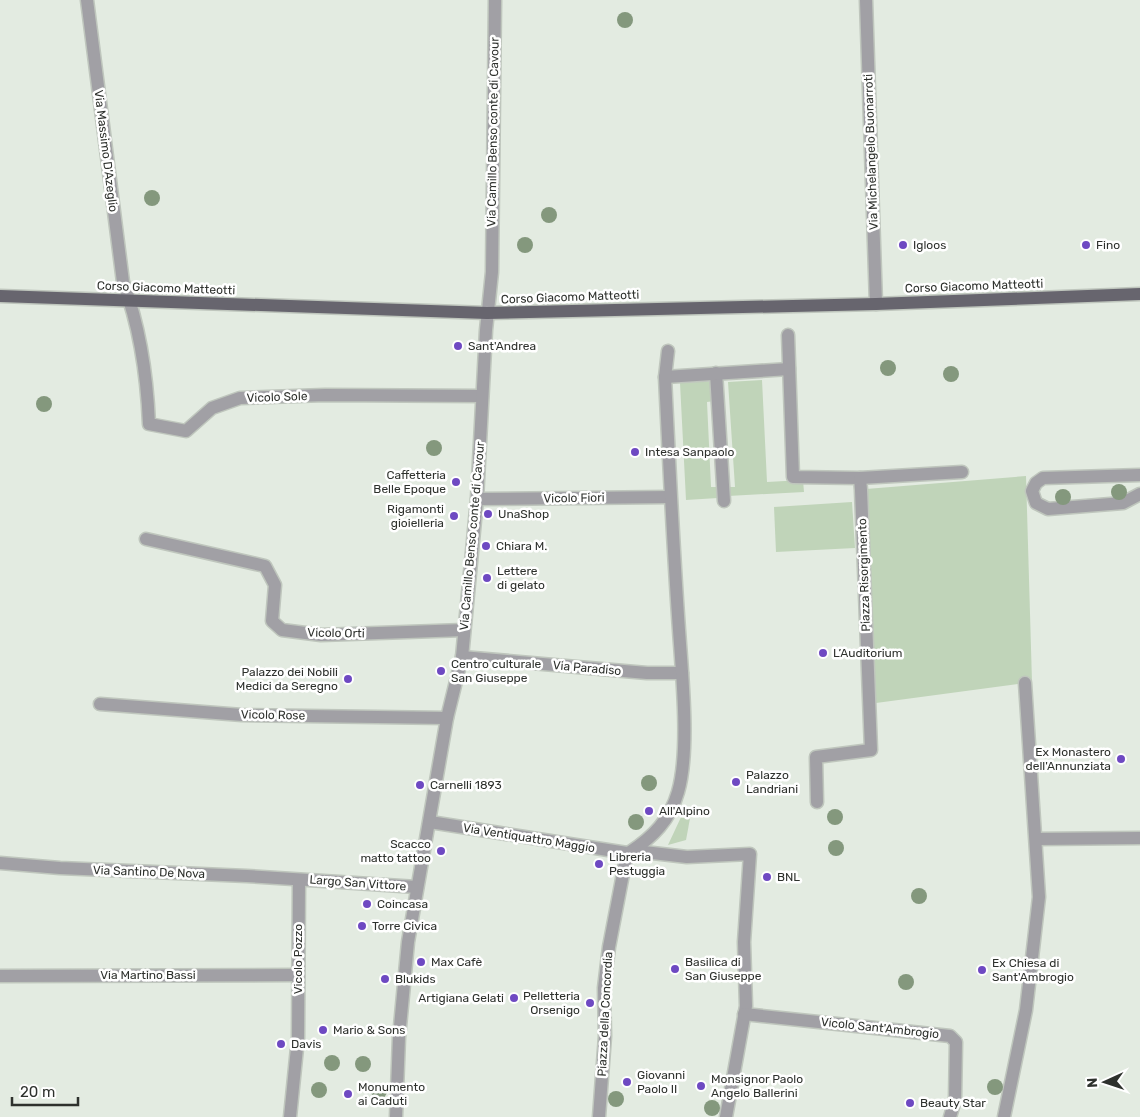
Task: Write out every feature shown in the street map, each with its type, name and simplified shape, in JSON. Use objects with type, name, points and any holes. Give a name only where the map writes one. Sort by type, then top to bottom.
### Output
[{"type":"main road","name":"Corso Giacomo Matteotti","points":[[0,296],[487,313],[876,304],[1140,294]]},
{"type":"street","name":"Via Massimo D'Azeglio","points":[[87,0],[124,282],[130,300]]},
{"type":"street","name":"Via Camillo Benso conte di Cavour","points":[[396,1117],[399,1037],[408,942],[447,718],[462,657],[477,499],[487,313],[492,272],[495,0]]},
{"type":"street","name":"Via Michelangelo Buonarroti","points":[[866,0],[876,304]]},
{"type":"street","name":"Vicolo Sole","points":[[130,300],[148,388],[149,424],[186,431],[212,408],[240,398],[325,395],[482,396]]},
{"type":"street","points":[[788,335],[793,477],[860,478],[962,472]]},
{"type":"street","points":[[627,853],[649,840],[664,823],[678,792],[684,760],[682,673],[670,496],[665,377],[668,351]]},
{"type":"street","points":[[665,377],[789,369]]},
{"type":"street","points":[[716,373],[724,501]]},
{"type":"street","points":[[1140,476],[1043,478],[1036,483],[1032,491],[1036,503],[1048,509],[1123,503],[1140,494]]},
{"type":"street","name":"Piazza Risorgimento","points":[[817,802],[816,757],[872,750],[860,478]]},
{"type":"street","name":"Vicolo Fiori","points":[[477,499],[670,496]]},
{"type":"street","name":"Vicolo Orti","points":[[146,539],[265,566],[276,585],[272,621],[282,630],[321,635],[464,630]]},
{"type":"street","name":"Via Paradiso","points":[[462,657],[647,673],[682,673]]},
{"type":"street","points":[[1005,1112],[1026,1010],[1039,897],[1025,683]]},
{"type":"street","name":"Vicolo Rose","points":[[100,704],[242,715],[447,718]]},
{"type":"street","name":"Via Ventiquattro Maggio","points":[[430,822],[627,853],[644,852],[688,857],[750,854],[744,942],[746,1006],[744,1014]]},
{"type":"street","points":[[1036,839],[1140,838]]},
{"type":"street","name":"Piazza della Concordia","points":[[600,1117],[605,1036],[604,988],[608,947],[627,853]]},
{"type":"street","name":"Via Santino De Nova","points":[[0,863],[60,868],[299,880]]},
{"type":"street","name":"Largo San Vittore","points":[[299,880],[417,887]]},
{"type":"street","name":"Vicolo Pozzo","points":[[290,1117],[298,1038],[299,880]]},
{"type":"street","name":"Via Martino Bassi","points":[[0,976],[297,975]]},
{"type":"street","points":[[726,1117],[744,1014]]},
{"type":"street","name":"Vicolo Sant'Ambrogio","points":[[744,1014],[950,1036],[956,1042],[955,1100],[950,1117]]},
{"type":"green space","points":[[762,380],[767,482],[803,480],[804,492],[728,496],[727,487],[735,487],[728,382]]},
{"type":"green space","points":[[714,381],[715,401],[707,402],[711,487],[718,487],[718,498],[686,500],[680,383]]},
{"type":"green space","points":[[1026,476],[1032,682],[876,703],[866,489]]},
{"type":"green space","points":[[852,502],[855,548],[776,552],[774,507]]},
{"type":"green space","points":[[691,813],[686,840],[668,845],[682,815]]},
{"type":"place","name":"Igloos","points":[[903,245]]},
{"type":"place","name":"Fino","points":[[1086,245]]},
{"type":"place","name":"Sant'Andrea","points":[[458,346]]},
{"type":"place","name":"Intesa Sanpaolo","points":[[635,452]]},
{"type":"place","name":"Caffetteria Belle Epoque","points":[[456,482]]},
{"type":"place","name":"UnaShop","points":[[488,514]]},
{"type":"place","name":"Rigamonti gioielleria","points":[[454,516]]},
{"type":"place","name":"Chiara M.","points":[[486,546]]},
{"type":"place","name":"Lettere di gelato","points":[[487,578]]},
{"type":"place","name":"L’Auditorium","points":[[823,653]]},
{"type":"place","name":"Centro culturale San Giuseppe","points":[[441,671]]},
{"type":"place","name":"Palazzo dei Nobili Medici da Seregno","points":[[348,679]]},
{"type":"place","name":"Ex Monastero dell'Annunziata","points":[[1121,759]]},
{"type":"place","name":"Palazzo Landriani","points":[[736,782]]},
{"type":"place","name":"Carnelli 1893","points":[[420,785]]},
{"type":"place","name":"All'Alpino","points":[[649,811]]},
{"type":"place","name":"Scacco matto tattoo","points":[[441,851]]},
{"type":"place","name":"Libreria Pestuggia","points":[[599,864]]},
{"type":"place","name":"BNL","points":[[767,877]]},
{"type":"place","name":"Coincasa","points":[[367,904]]},
{"type":"place","name":"Torre Civica","points":[[362,926]]},
{"type":"place","name":"Max Cafè","points":[[421,962]]},
{"type":"place","name":"Basilica di San Giuseppe","points":[[675,969]]},
{"type":"place","name":"Ex Chiesa di Sant'Ambrogio","points":[[982,970]]},
{"type":"place","name":"Blukids","points":[[385,979]]},
{"type":"place","name":"Artigiana Gelati","points":[[514,998]]},
{"type":"place","name":"Pelletteria Orsenigo","points":[[590,1003]]},
{"type":"place","name":"Mario & Sons","points":[[323,1030]]},
{"type":"place","name":"Davis","points":[[281,1044]]},
{"type":"place","name":"Giovanni Paolo II","points":[[627,1082]]},
{"type":"place","name":"Monsignor Paolo Angelo Ballerini","points":[[701,1086]]},
{"type":"place","name":"Monumento ai Caduti","points":[[348,1094]]},
{"type":"place","name":"Beauty Star","points":[[910,1103]]}]
